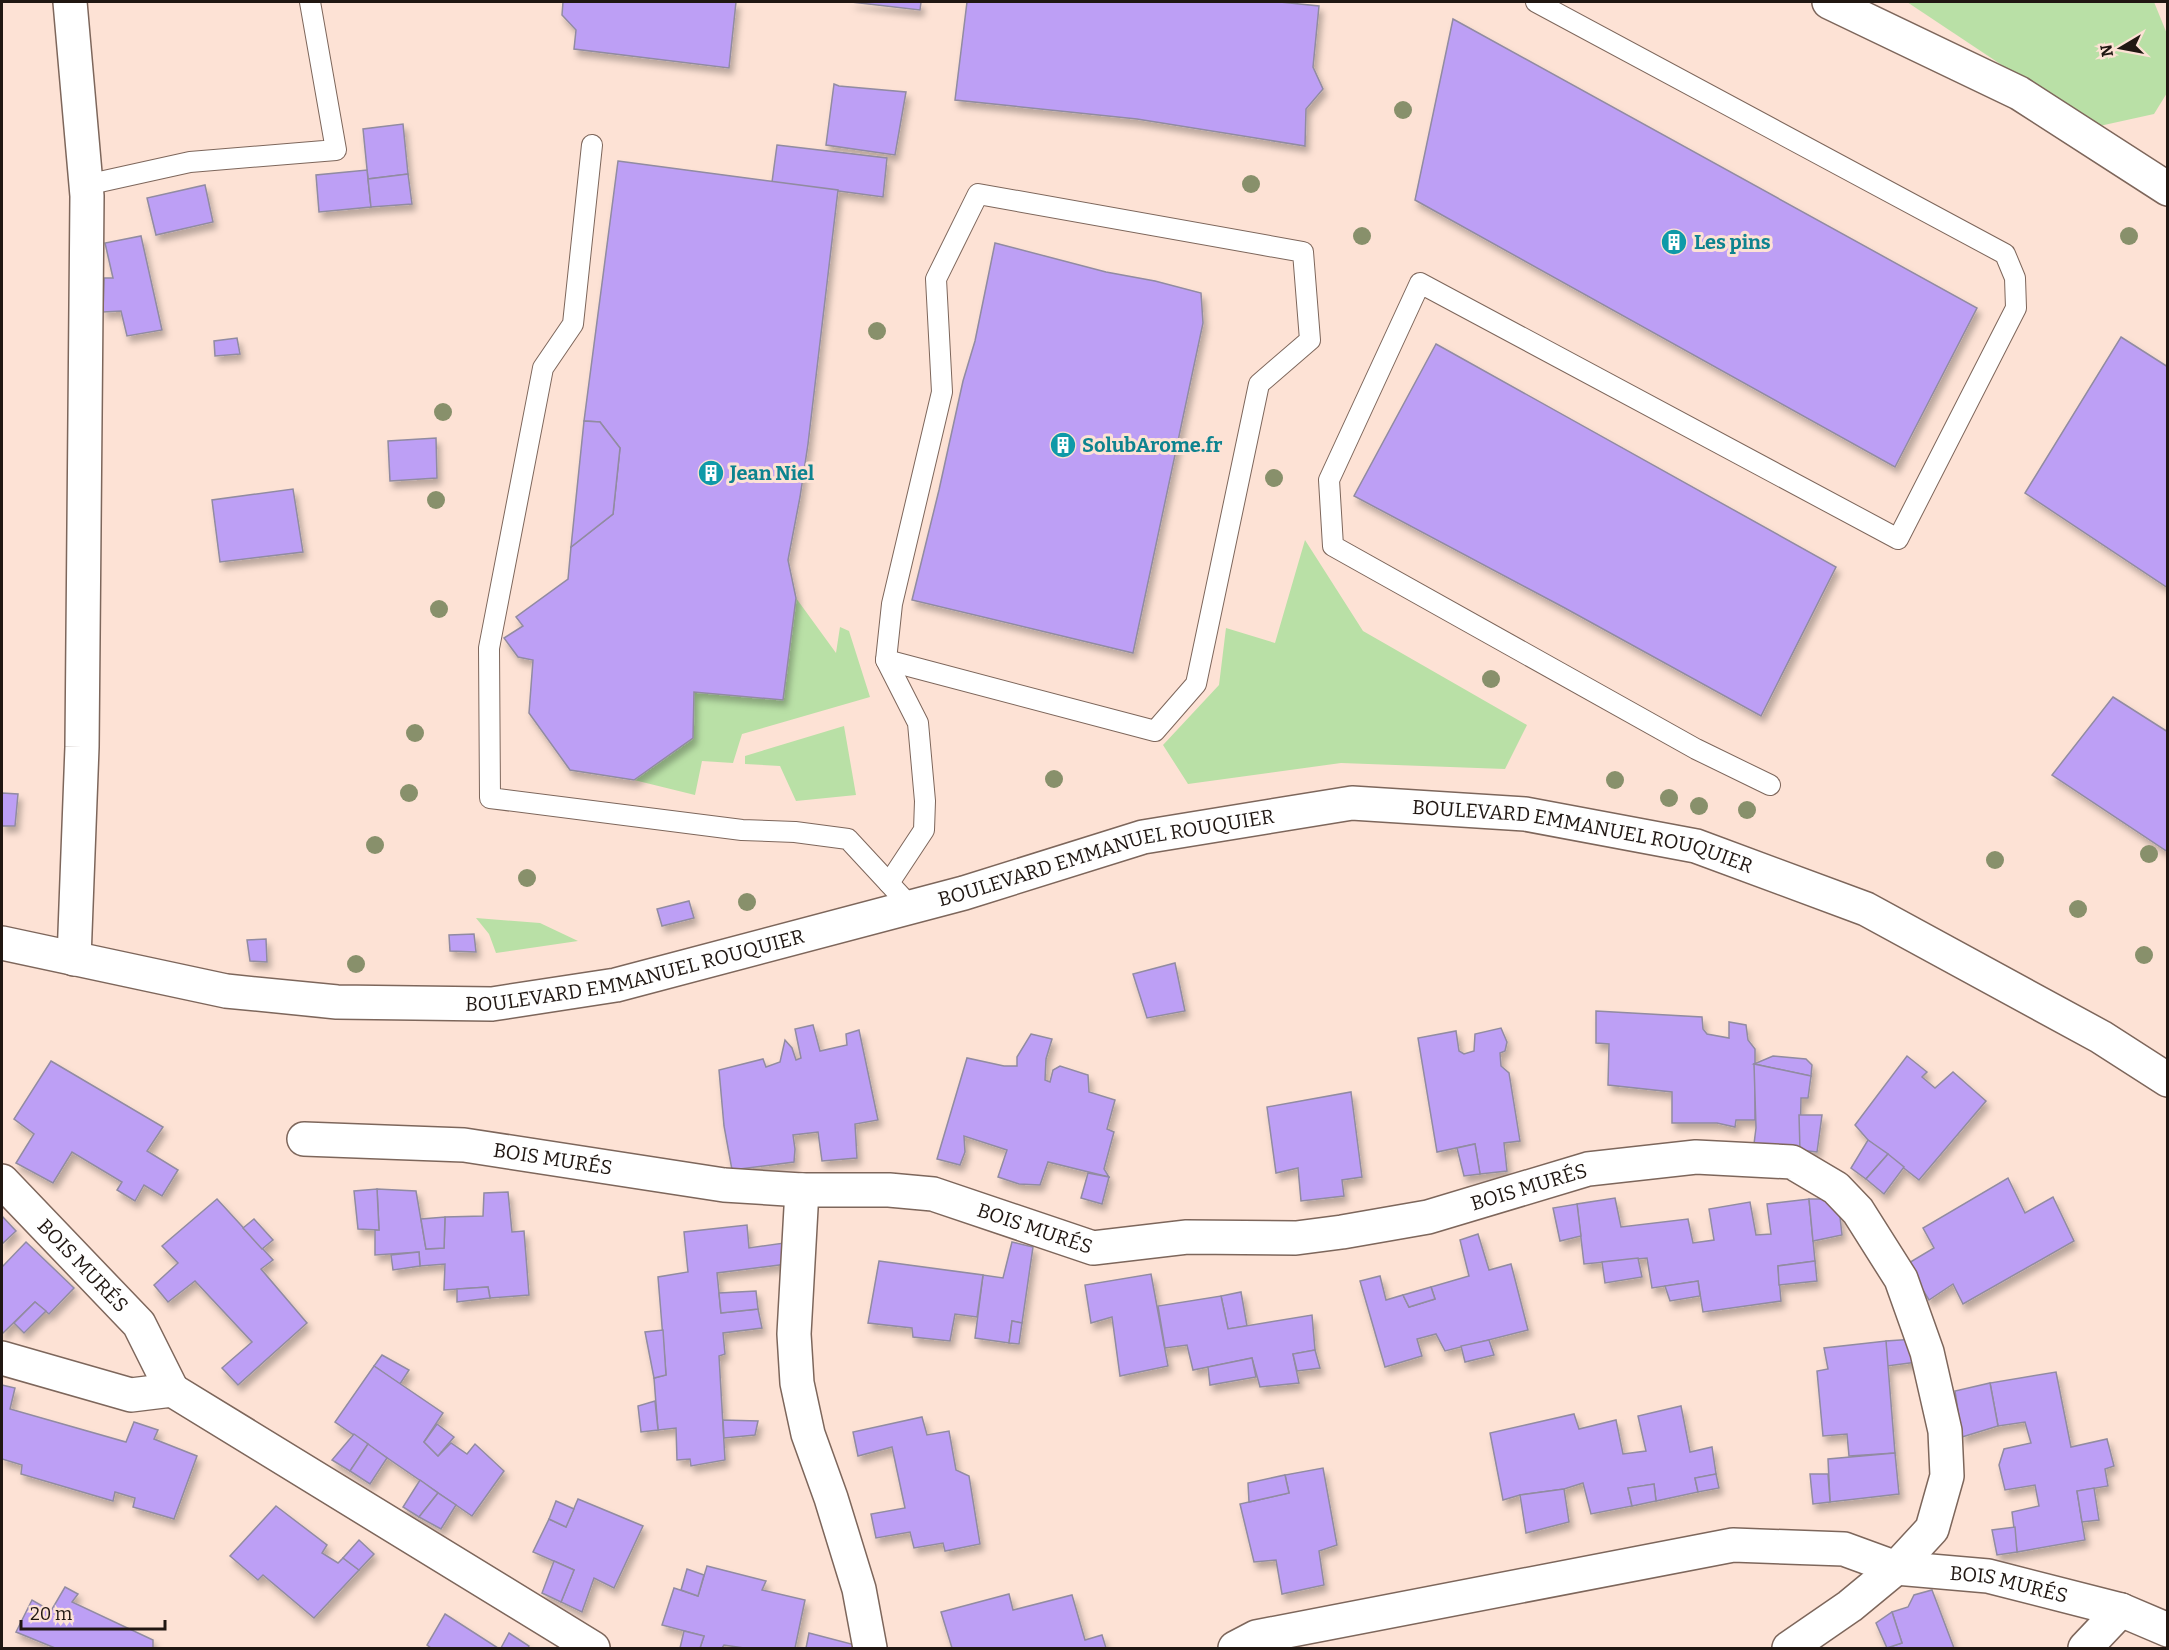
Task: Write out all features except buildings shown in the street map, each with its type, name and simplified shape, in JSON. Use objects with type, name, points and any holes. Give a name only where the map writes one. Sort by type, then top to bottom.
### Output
[{"type":"street","points":[[70,2],[86,185],[82,747],[74,959]]},
{"type":"street","points":[[1829,2],[2019,93],[2168,189]]},
{"type":"street","name":"BOULEVARD EMMANUEL ROUQUIER","points":[[2,944],[226,991],[337,1002],[492,1004],[616,985],[964,893],[1143,837],[1352,803],[1525,814],[1696,846],[1866,909],[2101,1037],[2168,1080]]},
{"type":"street","name":"BOIS MURÉS","points":[[304,1139],[464,1145],[724,1185],[802,1190],[889,1190],[933,1194],[1093,1248],[1187,1237],[1296,1238],[1342,1232],[1428,1217],[1588,1169],[1696,1157],[1792,1162],[1836,1188],[1858,1211],[1901,1279],[1927,1352],[1945,1431],[1947,1476],[1932,1529],[1896,1568],[1850,1606],[1789,1648]]},
{"type":"street","name":"BOIS MURÉS","points":[[2,1181],[139,1324],[172,1390]]},
{"type":"street","points":[[802,1190],[794,1334],[797,1383],[808,1434],[831,1498],[859,1589],[870,1648]]},
{"type":"street","points":[[2,1358],[131,1395],[172,1390],[593,1648]]},
{"type":"street","name":"BOIS MURÉS","points":[[1235,1648],[1256,1637],[1733,1545],[1844,1548],[1896,1568],[1988,1576],[2121,1610],[2168,1630]]},
{"type":"street","points":[[2085,1648],[2121,1610]]},
{"type":"lane","points":[[86,185],[190,162],[336,150],[310,2]]},
{"type":"lane","points":[[1536,2],[2005,254],[2015,278],[2016,308],[1898,539],[1420,283],[1329,480],[1333,546],[1696,749],[1770,785]]},
{"type":"lane","points":[[592,145],[573,324],[543,368],[489,648],[490,798],[742,830],[795,832],[848,840],[911,907]]},
{"type":"lane","points":[[886,660],[1155,731],[1196,684],[1259,384],[1310,340],[1303,252],[978,194],[936,279],[942,392],[892,604],[886,660],[918,723],[925,801],[924,830],[889,883]]},
{"type":"green space","points":[[1907,2],[2154,2],[2167,34],[2167,93],[2154,114],[2095,127]]},
{"type":"green space","points":[[1305,540],[1363,631],[1527,725],[1505,769],[1341,763],[1188,784],[1163,745],[1219,685],[1226,628],[1275,643]]},
{"type":"green space","points":[[796,598],[836,653],[840,627],[849,631],[870,697],[742,734],[733,763],[702,761],[695,795],[634,780],[693,738],[694,692],[783,700]]},
{"type":"green space","points":[[844,726],[856,795],[796,801],[780,766],[745,764],[745,756]]},
{"type":"green space","points":[[476,918],[540,923],[578,941],[496,953],[489,934]]},
{"type":"place","name":"Les pins","points":[[1674,242]]},
{"type":"place","name":"SolubArome.fr","points":[[1063,445]]},
{"type":"place","name":"Jean Niel","points":[[711,473]]}]
